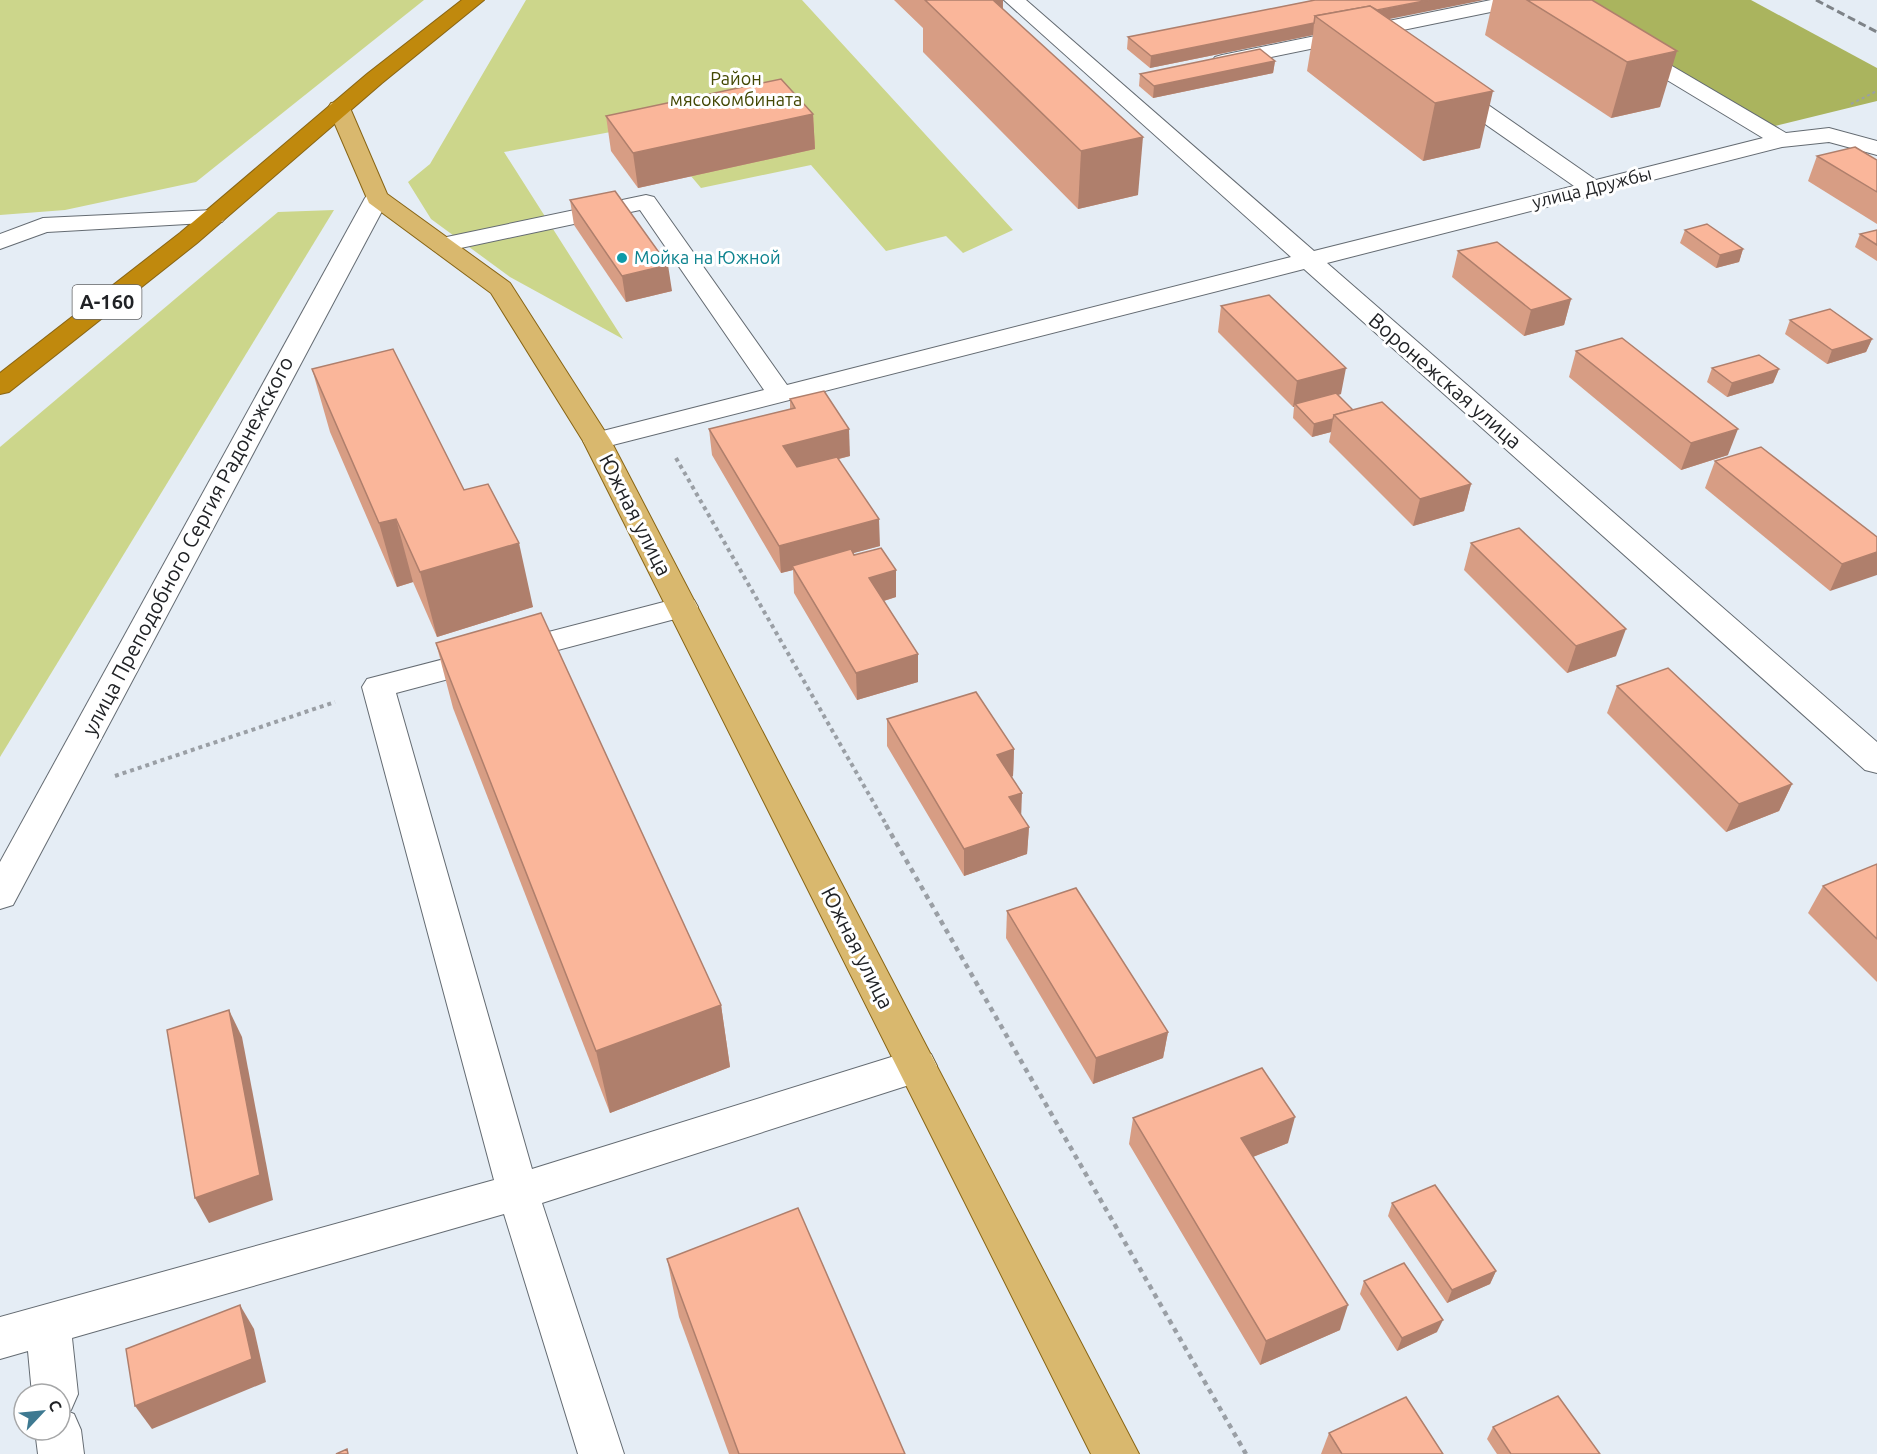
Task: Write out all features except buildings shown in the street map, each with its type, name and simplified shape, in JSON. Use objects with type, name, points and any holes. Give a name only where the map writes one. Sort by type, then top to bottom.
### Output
[{"type":"highway","name":"А-160","points":[[0,386],[214,217],[339,108],[432,31],[474,0]]},
{"type":"main road","points":[[432,31],[465,0]]},
{"type":"main road","points":[[339,108],[377,198]]},
{"type":"main road","name":"Южная улица","points":[[377,198],[501,288],[597,441],[1116,1454]]},
{"type":"street","name":"Воронежская улица","points":[[1014,0],[1877,761]]},
{"type":"street","points":[[1203,65],[1520,0]]},
{"type":"street","points":[[1367,31],[1387,45]]},
{"type":"street","points":[[1619,42],[1782,140]]},
{"type":"street","points":[[1436,79],[1592,188]]},
{"type":"street","points":[[1109,84],[1133,80]]},
{"type":"street","name":"улица Дружбы","points":[[597,441],[1782,140],[1829,135],[1877,148]]},
{"type":"street","name":"улица Преподобного Сергия Радонежского","points":[[0,895],[377,198]]},
{"type":"street","points":[[442,245],[646,202],[781,394]]},
{"type":"street","points":[[0,242],[43,225],[214,217]]},
{"type":"street","points":[[601,1454],[518,1192],[378,687],[683,607]]},
{"type":"street","points":[[0,1338],[518,1192],[917,1066]]},
{"type":"street","points":[[48,1324],[54,1382]]},
{"type":"path","points":[[658,426],[1246,1454]]},
{"type":"path","points":[[53,797],[378,687]]},
{"type":"green space","points":[[0,0],[424,0],[196,182],[65,210],[0,215]]},
{"type":"green space","name":"Район мясокомбината","points":[[526,0],[802,0],[1013,230],[963,253],[946,236],[886,251],[811,165],[701,188],[648,125],[504,152],[623,339],[510,277],[431,219],[408,182],[430,164]]},
{"type":"green space","points":[[1551,0],[1751,0],[1877,68],[1877,101],[1775,126]]},
{"type":"green space","points":[[334,210],[0,757],[0,447],[278,212]]},
{"type":"railway","points":[[1816,0],[1877,32]]},
{"type":"place","name":"Мойка на Южной","points":[[622,258]]}]
